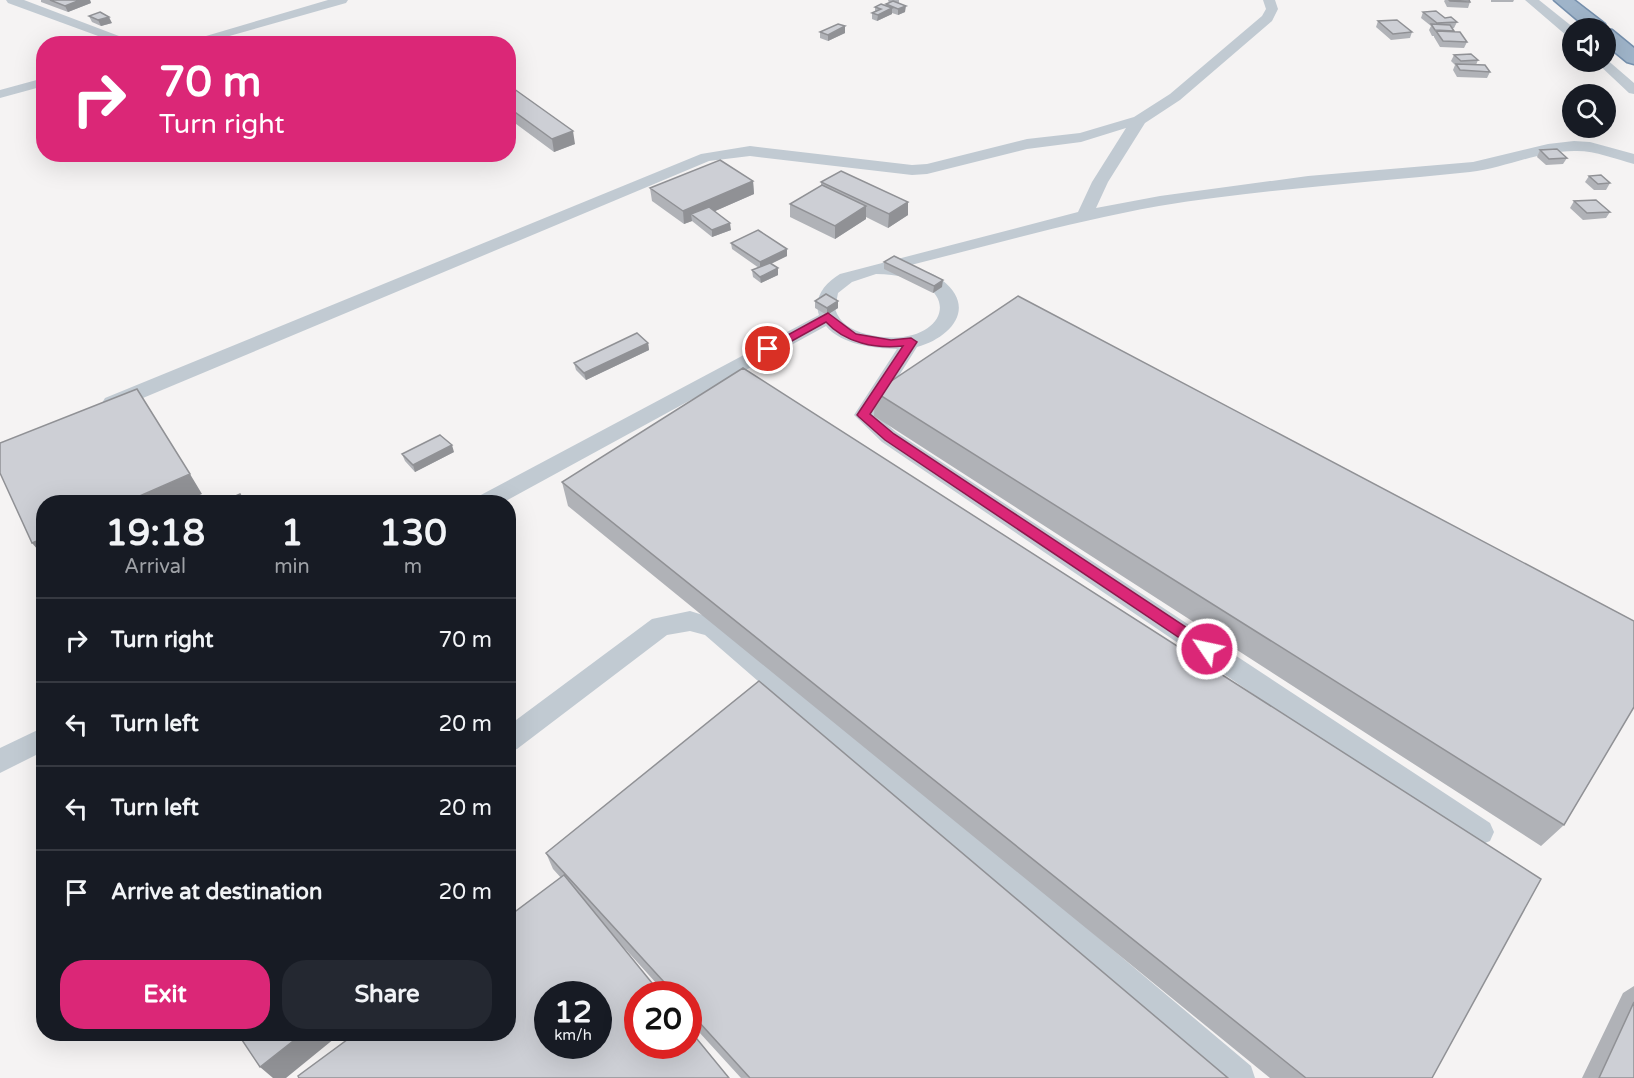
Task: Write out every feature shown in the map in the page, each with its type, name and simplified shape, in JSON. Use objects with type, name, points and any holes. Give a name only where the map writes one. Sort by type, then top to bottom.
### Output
[{"type":"highway","points":[[1563,0],[1586,18]]},
{"type":"highway","points":[[1616,43],[1634,58]]},
{"type":"lane","points":[[12,0],[112,36]]},
{"type":"lane","points":[[214,36],[342,0]]},
{"type":"lane","points":[[94,410],[706,156],[750,151],[901,169],[927,169],[1028,144],[1081,137],[1139,120],[1175,97],[1267,18],[1272,9],[1269,0]]},
{"type":"lane","points":[[1531,0],[1562,25]]},
{"type":"lane","points":[[1614,72],[1634,90]]},
{"type":"lane","points":[[0,94],[36,84]]},
{"type":"lane","points":[[1085,215],[1100,182],[1139,120]]},
{"type":"lane","points":[[876,269],[917,274],[942,287],[950,303],[950,315],[942,326],[930,336],[911,342],[891,344],[870,342],[837,328],[828,316],[824,303],[829,291],[846,277],[876,269],[1085,215],[1160,201],[1317,180],[1473,167],[1548,149],[1574,146],[1590,147],[1634,159]]},
{"type":"lane","points":[[500,495],[828,316]]},
{"type":"lane","points":[[911,342],[864,415],[889,437],[1480,832]]},
{"type":"lane","points":[[516,735],[661,626],[690,621],[713,628],[1239,1078]]},
{"type":"lane","points":[[0,761],[36,742]]},
{"type":"building","points":[[50,0],[80,0],[65,6]]},
{"type":"building","points":[[1469,0],[1470,2],[1450,1]]},
{"type":"building","points":[[893,1],[906,6],[898,9],[886,4]]},
{"type":"building","points":[[881,4],[892,8],[878,15],[872,13],[881,9],[875,7]]},
{"type":"building","points":[[1436,11],[1445,18],[1451,17],[1457,22],[1437,23],[1423,12]]},
{"type":"building","points":[[100,12],[109,17],[98,20],[89,16]]},
{"type":"building","points":[[1397,20],[1412,32],[1393,34],[1378,21]]},
{"type":"building","points":[[838,24],[845,26],[828,35],[820,32]]},
{"type":"building","points":[[1431,24],[1450,25],[1454,31],[1435,30]]},
{"type":"building","points":[[1436,31],[1460,32],[1467,42],[1443,41]]},
{"type":"building","points":[[1471,54],[1478,60],[1461,61],[1454,55]]},
{"type":"building","points":[[1456,64],[1485,65],[1490,72],[1460,70]]},
{"type":"building","points":[[516,90],[573,131],[552,139],[516,113]]},
{"type":"building","points":[[1557,149],[1567,158],[1549,159],[1540,150]]},
{"type":"building","points":[[720,160],[753,181],[683,211],[650,188]]},
{"type":"building","points":[[841,171],[908,202],[889,214],[821,182]]},
{"type":"building","points":[[1601,175],[1610,183],[1598,184],[1589,176]]},
{"type":"building","points":[[822,185],[866,206],[835,226],[790,204]]},
{"type":"building","points":[[1596,200],[1610,212],[1587,213],[1574,201]]},
{"type":"building","points":[[709,207],[730,223],[712,230],[691,214]]},
{"type":"building","points":[[758,230],[787,249],[760,262],[731,243]]},
{"type":"building","points":[[894,256],[943,280],[934,286],[884,262]]},
{"type":"building","points":[[770,263],[778,268],[760,277],[752,270]]},
{"type":"building","points":[[826,294],[838,301],[827,308],[815,301]]},
{"type":"building","points":[[1018,296],[1634,621],[1634,707],[1564,825],[875,392]]},
{"type":"building","points":[[637,333],[648,343],[584,373],[574,363]]},
{"type":"building","points":[[743,368],[1541,879],[1432,1078],[1306,1078],[562,482]]},
{"type":"building","points":[[137,389],[190,474],[142,495],[36,495],[36,541],[32,543],[0,473],[0,443]]},
{"type":"building","points":[[440,435],[452,445],[413,465],[402,454]]},
{"type":"building","points":[[759,681],[1228,1078],[750,1078],[702,1025],[702,981],[663,981],[546,853]]},
{"type":"building","points":[[564,875],[650,981],[624,981],[624,1059],[702,1059],[702,1045],[729,1078],[299,1078],[298,1076],[346,1041],[516,1041],[516,911]]},
{"type":"building","points":[[1634,1002],[1634,1078],[1599,1078]]},
{"type":"building","points":[[243,1041],[293,1041],[260,1067]]},
{"type":"route","points":[[768,349],[828,316],[837,328],[870,342],[891,344],[911,342],[864,415],[889,437],[1207,649]]}]
